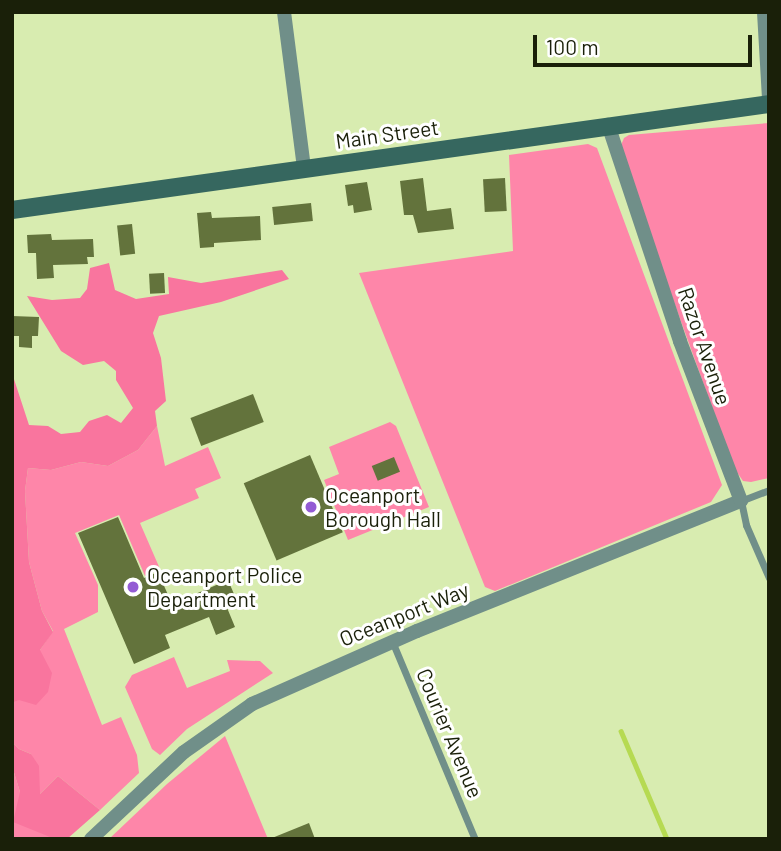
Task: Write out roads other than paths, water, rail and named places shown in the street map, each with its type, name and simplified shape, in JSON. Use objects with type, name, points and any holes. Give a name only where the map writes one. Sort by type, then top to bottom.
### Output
[{"type":"street","points":[[284,12],[304,169]]},
{"type":"street","points":[[764,12],[769,98]]},
{"type":"street","name":"Main Street","points":[[12,210],[769,104]]},
{"type":"street","name":"Razor Avenue","points":[[608,125],[680,341],[741,501]]},
{"type":"street","name":"Oceanport Way","points":[[91,839],[216,726],[251,704],[303,678],[392,641],[741,501]]},
{"type":"lane","name":"Oceanport Way","points":[[741,501],[769,490]]},
{"type":"lane","name":"Razor Avenue","points":[[741,501],[746,525],[769,578]]},
{"type":"lane","name":"Courier Avenue","points":[[392,641],[475,839]]},
{"type":"waterway","points":[[621,731],[667,839]]},
{"type":"place","name":"Oceanport Borough Hall","points":[[311,507]]},
{"type":"place","name":"Oceanport Police Department","points":[[133,587]]}]
